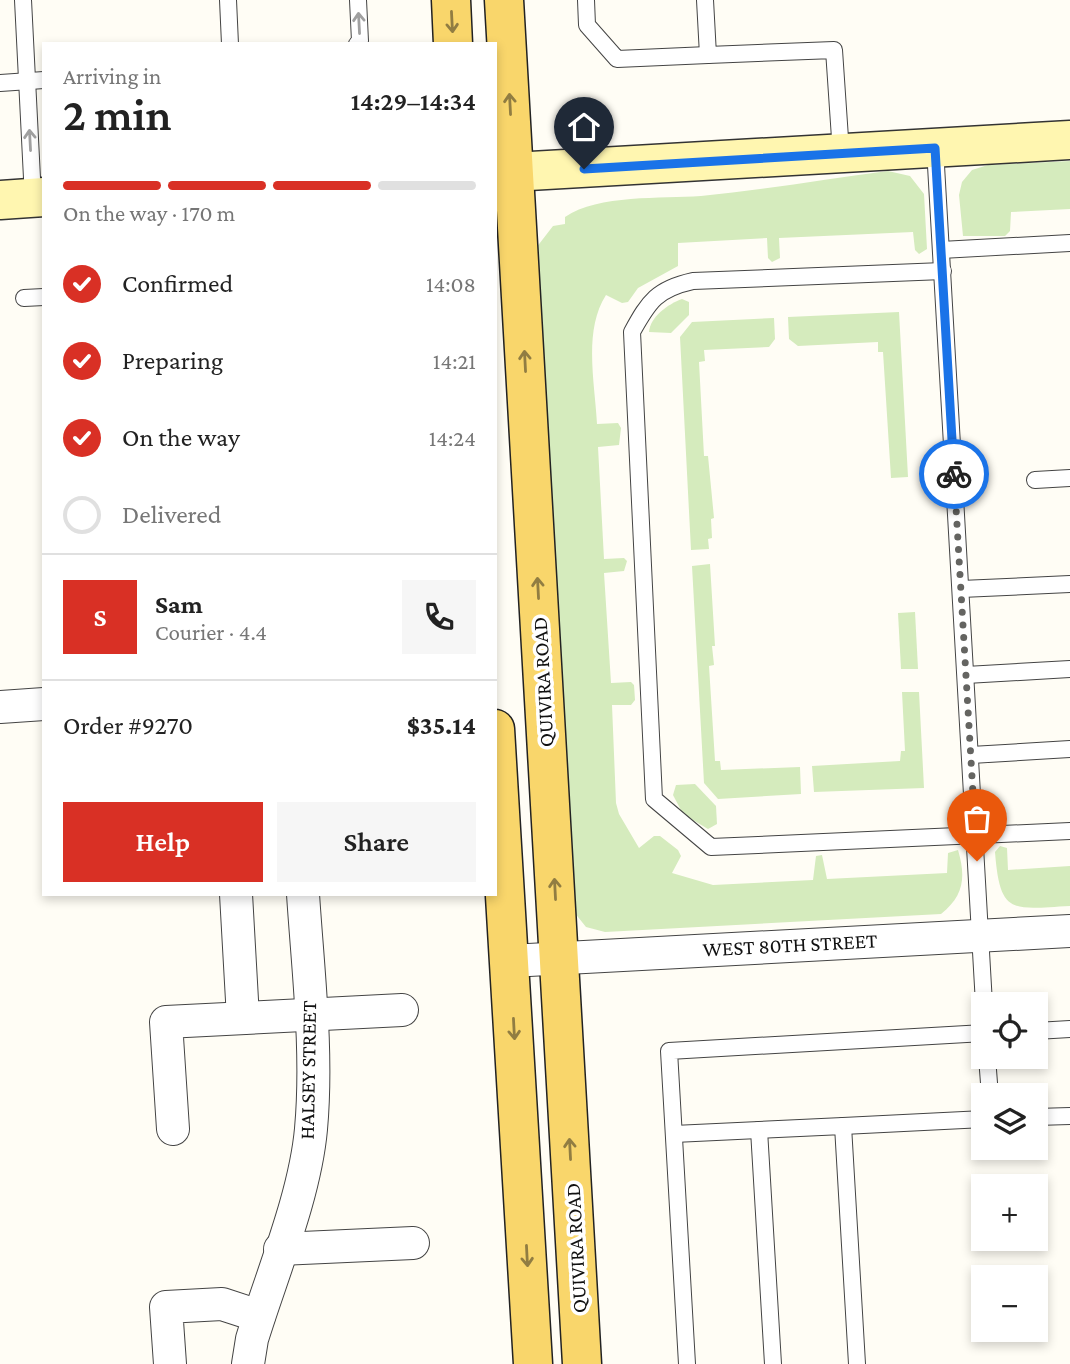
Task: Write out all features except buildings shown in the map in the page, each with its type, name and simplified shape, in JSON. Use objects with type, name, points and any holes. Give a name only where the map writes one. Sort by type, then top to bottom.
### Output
[{"type":"main road","points":[[451,0],[453,42]]},
{"type":"main road","name":"QUIVIRA ROAD","points":[[504,0],[505,173],[558,957],[582,1364]]},
{"type":"main road","points":[[497,760],[533,1364]]},
{"type":"street","points":[[505,173],[1070,140]]},
{"type":"street","points":[[0,707],[42,704]]},
{"type":"street","points":[[236,896],[243,1018]]},
{"type":"street","name":"HALSEY STREET","points":[[248,1364],[259,1316],[304,1172],[311,1129],[310,1015],[303,896]]},
{"type":"street","name":"WEST 80TH STREET","points":[[510,961],[1070,931]]},
{"type":"street","points":[[173,1129],[166,1022],[402,1010]]},
{"type":"street","points":[[280,1249],[413,1243]]},
{"type":"street","points":[[170,1364],[166,1307],[222,1304],[259,1316]]},
{"type":"lane","points":[[23,0],[36,81],[26,198]]},
{"type":"lane","points":[[228,0],[230,42]]},
{"type":"lane","points":[[358,0],[359,42]]},
{"type":"lane","points":[[586,0],[587,25],[617,59],[834,50],[841,153]]},
{"type":"lane","points":[[705,0],[708,55]]},
{"type":"lane","points":[[0,83],[36,81]]},
{"type":"lane","points":[[935,148],[983,992]]},
{"type":"lane","points":[[942,250],[1070,243]]},
{"type":"lane","points":[[943,271],[693,281],[668,287],[647,305],[632,332],[654,799],[711,848],[1070,831]]},
{"type":"lane","points":[[24,298],[42,297]]},
{"type":"lane","points":[[1035,480],[1070,478]]},
{"type":"lane","points":[[961,589],[1070,584]]},
{"type":"lane","points":[[966,675],[1070,669]]},
{"type":"lane","points":[[971,755],[1070,749]]},
{"type":"lane","points":[[1048,1030],[1070,1029]]},
{"type":"lane","points":[[687,1364],[669,1051],[971,1035]]},
{"type":"lane","points":[[1048,1117],[1070,1116]]},
{"type":"lane","points":[[674,1134],[971,1120]]},
{"type":"lane","points":[[843,1126],[857,1364]]},
{"type":"lane","points":[[759,1130],[773,1364]]},
{"type":"green space","points":[[1070,161],[1070,209],[1011,212],[1010,231],[1005,236],[963,236],[959,195],[962,182],[972,170],[988,165]]},
{"type":"green space","points":[[888,171],[910,176],[924,194],[927,249],[919,254],[915,250],[913,232],[779,238],[780,258],[772,262],[768,258],[767,238],[678,243],[678,266],[638,288],[628,302],[622,303],[606,295],[599,309],[592,358],[597,424],[618,423],[621,428],[619,445],[598,447],[604,559],[624,558],[627,561],[624,571],[604,573],[611,683],[631,682],[634,685],[635,700],[631,705],[612,705],[616,803],[619,814],[639,848],[654,836],[660,836],[678,850],[681,856],[672,873],[713,885],[813,880],[816,856],[822,855],[827,879],[947,873],[948,853],[958,850],[962,869],[959,893],[941,914],[605,932],[586,927],[570,907],[536,248],[553,226],[565,224],[565,217],[595,204],[631,199],[725,194]]},
{"type":"green space","points":[[682,299],[689,302],[689,315],[671,333],[649,332],[653,321],[661,312]]},
{"type":"green space","points":[[899,312],[908,477],[891,478],[883,352],[878,352],[878,342],[798,346],[789,339],[788,317]]},
{"type":"green space","points":[[774,318],[775,339],[769,347],[704,350],[705,361],[699,362],[704,456],[708,456],[714,518],[711,519],[712,538],[708,539],[709,549],[691,550],[680,337],[692,322]]},
{"type":"green space","points":[[710,564],[715,646],[712,646],[714,665],[709,666],[715,761],[720,761],[721,770],[800,767],[801,794],[718,799],[704,783],[692,566]]},
{"type":"green space","points":[[915,612],[918,669],[901,669],[898,613]]},
{"type":"green space","points":[[902,692],[919,692],[924,788],[814,792],[812,766],[900,761],[901,751],[905,751]]},
{"type":"green space","points":[[695,784],[716,806],[717,824],[708,829],[683,814],[673,795],[676,785]]},
{"type":"green space","points":[[1000,846],[1007,848],[1008,870],[1070,866],[1070,906],[1022,907],[1006,898],[997,873],[995,852]]},
{"type":"way so far","points":[[954,474],[977,861]]},
{"type":"route","points":[[584,169],[935,148],[954,474]]}]
